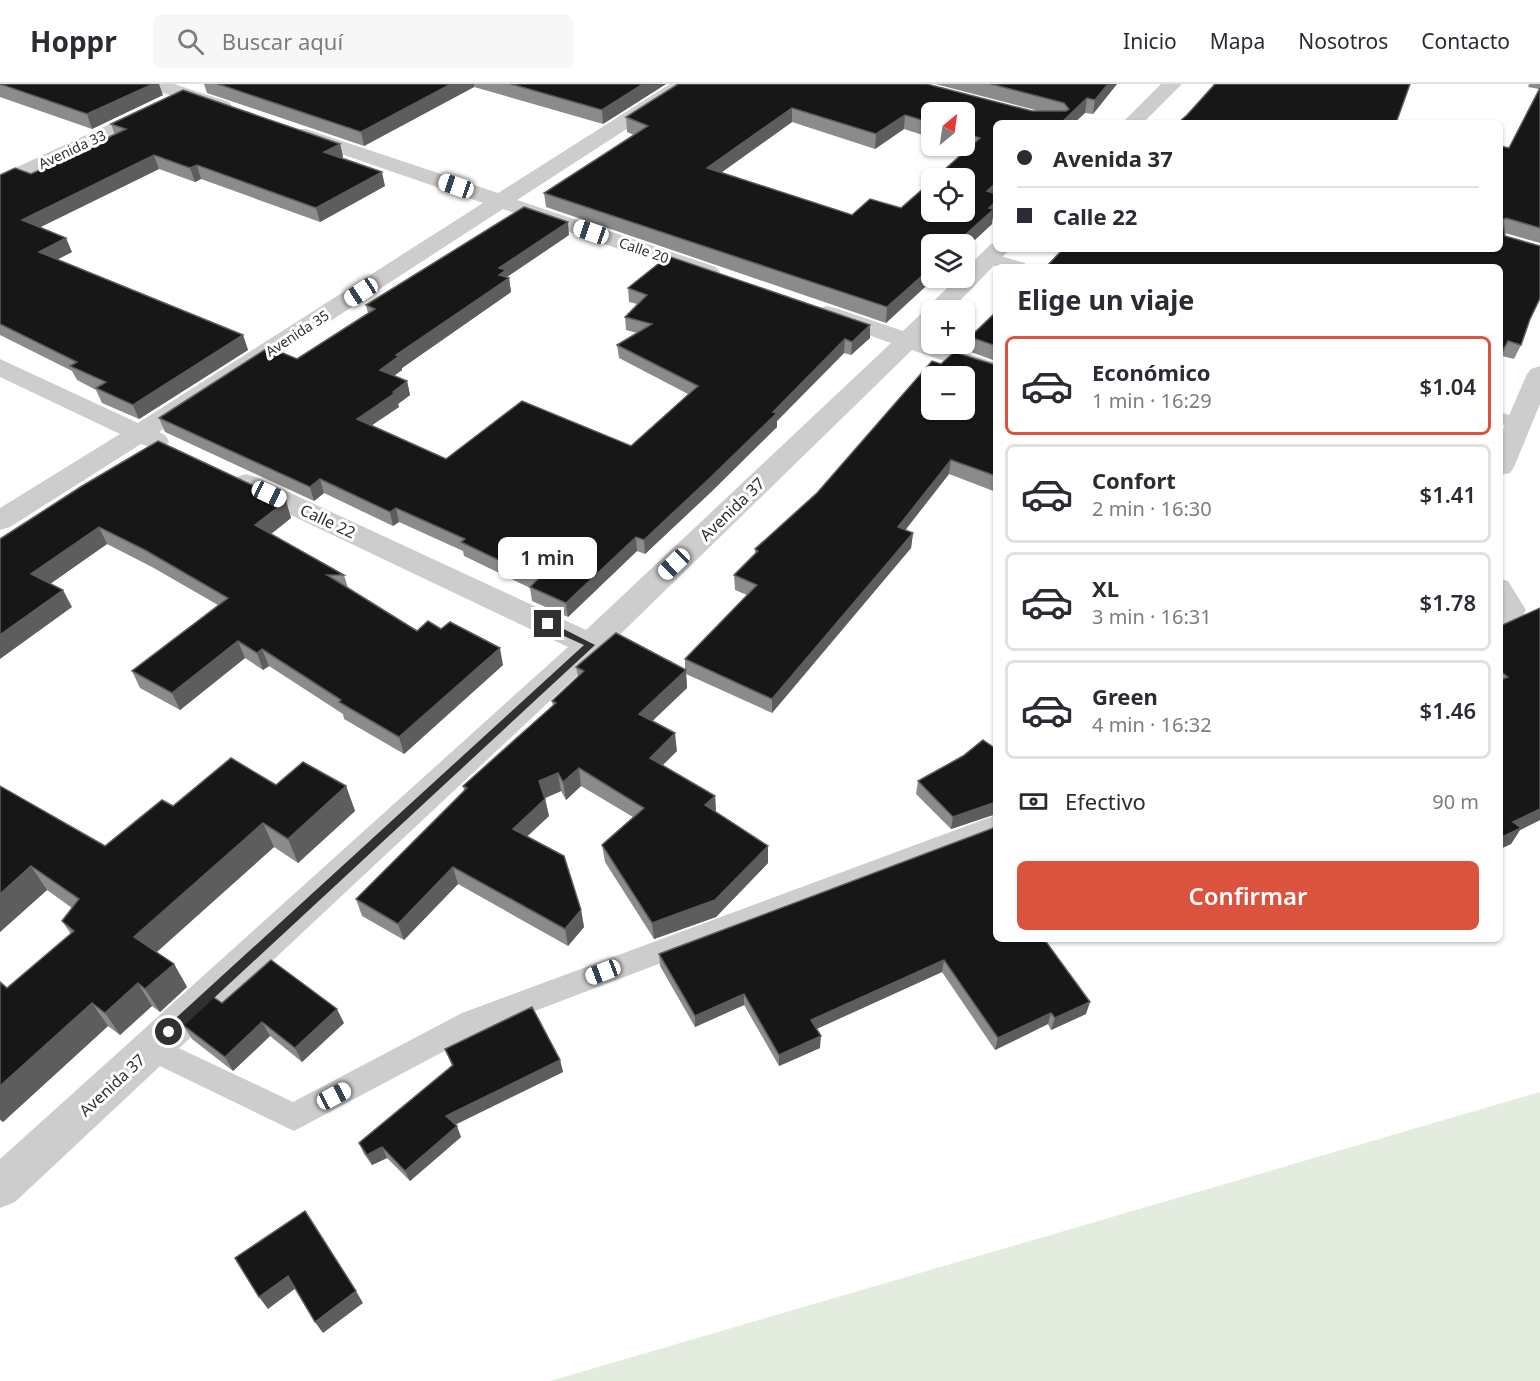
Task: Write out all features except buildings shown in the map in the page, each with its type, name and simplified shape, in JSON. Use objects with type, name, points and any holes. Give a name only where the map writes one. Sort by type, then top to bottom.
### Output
[{"type":"street","points":[[155,84],[243,113]]},
{"type":"street","name":"Avenida 33","points":[[0,183],[208,84]]},
{"type":"street","name":"Avenida 35","points":[[0,521],[140,434],[683,84]]},
{"type":"street","points":[[1135,120],[1172,84]]},
{"type":"street","name":"Calle 20","points":[[276,125],[727,279]]},
{"type":"street","points":[[948,300],[994,253]]},
{"type":"street","points":[[806,306],[993,370]]},
{"type":"street","name":"Avenida 37","points":[[0,1186],[591,645],[921,328]]},
{"type":"street","points":[[0,367],[183,454]]},
{"type":"street","points":[[1503,452],[1509,421],[1540,374]]},
{"type":"street","name":"Calle 22","points":[[226,474],[591,645]]},
{"type":"lane","points":[[994,253],[1014,264]]},
{"type":"lane","points":[[1503,590],[1515,610],[1503,616]]},
{"type":"lane","points":[[152,1048],[294,1117],[472,1022],[993,826]]},
{"type":"shaded area","points":[[1540,1092],[1540,1381],[550,1381]]},
{"type":"route","points":[[169,1032],[591,645],[548,624]]}]
